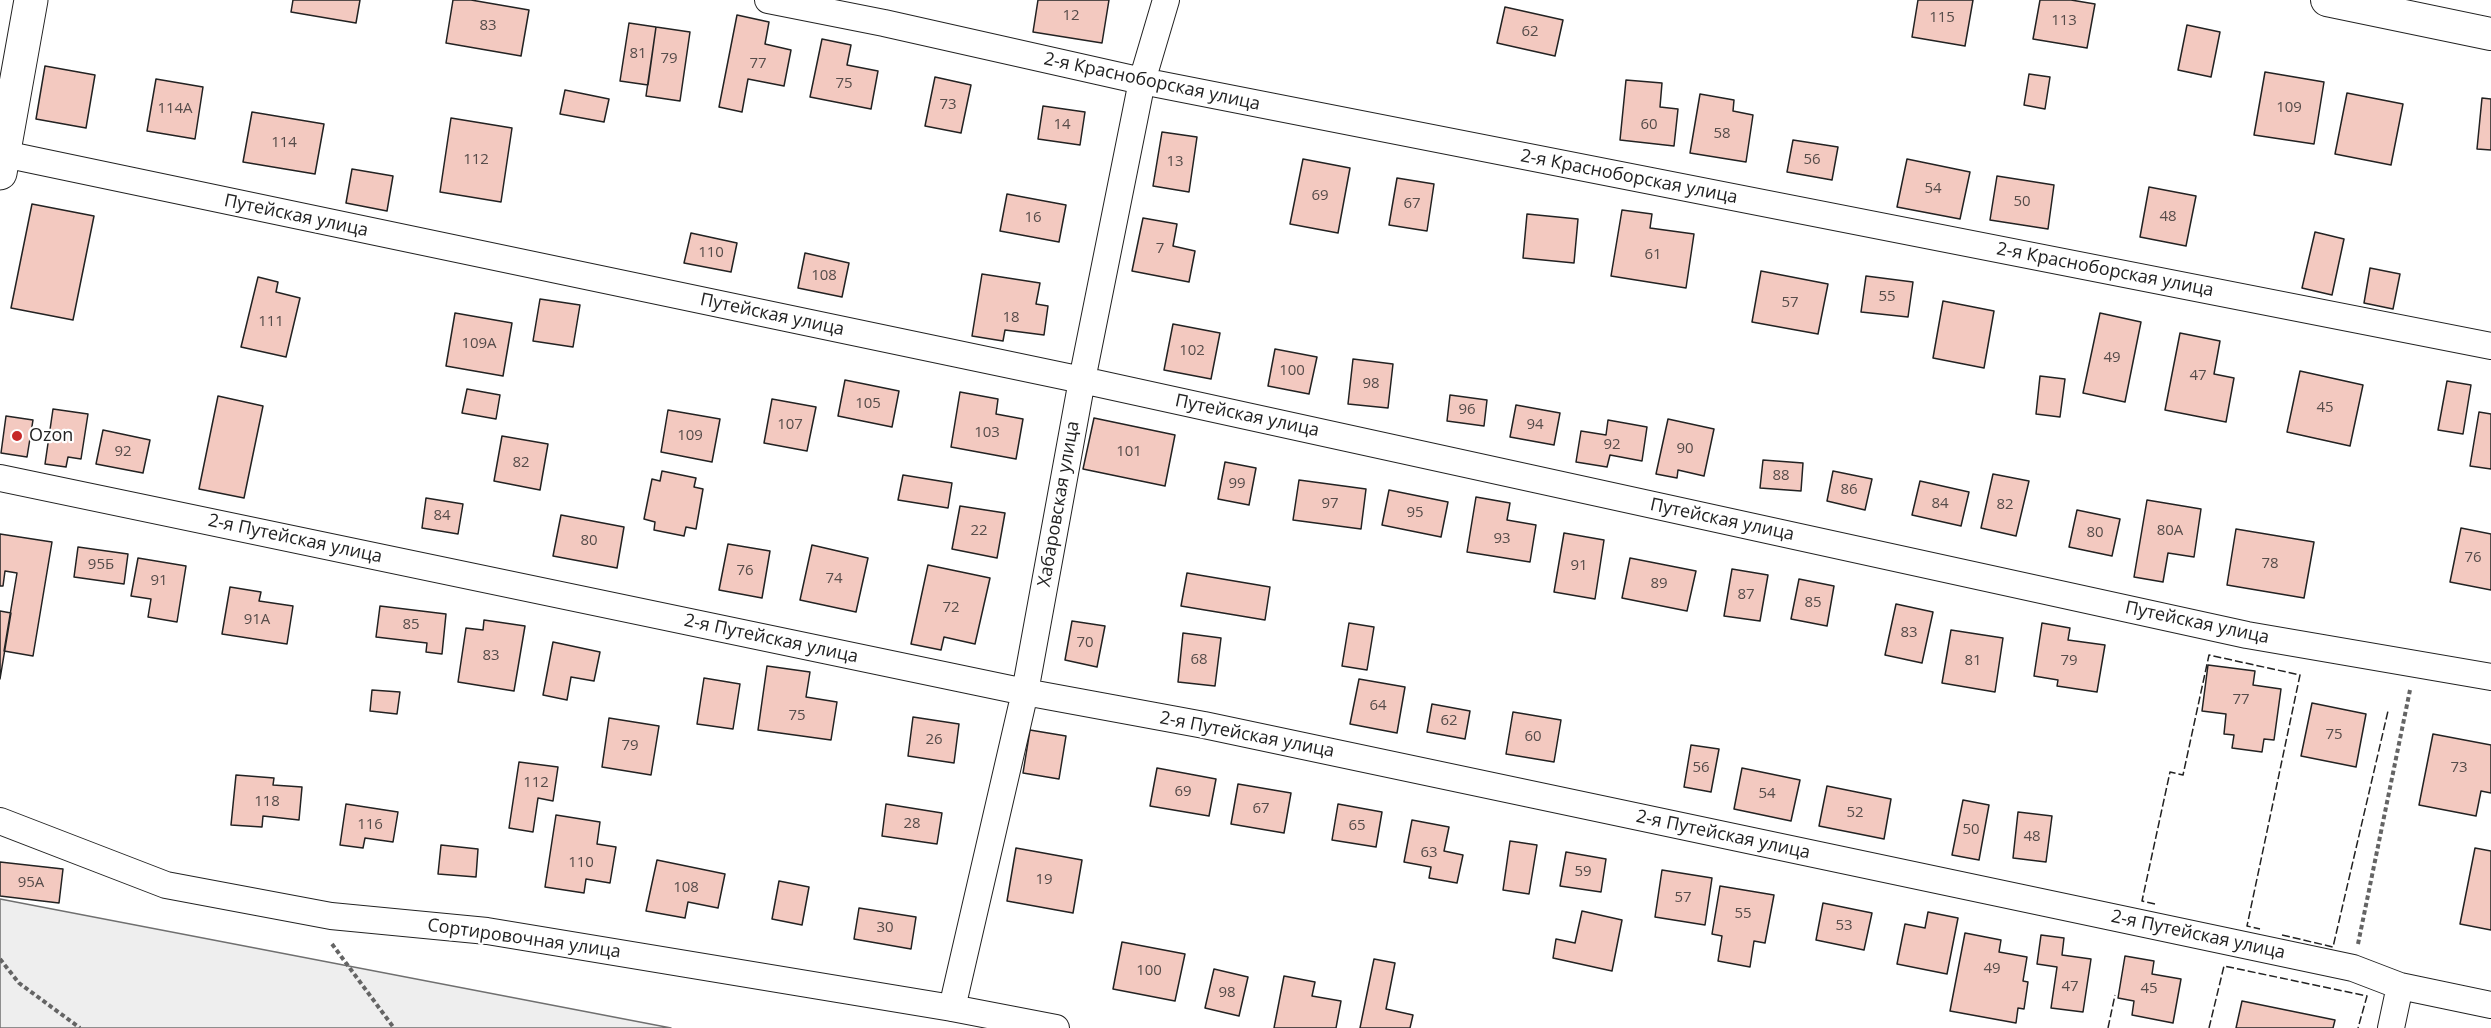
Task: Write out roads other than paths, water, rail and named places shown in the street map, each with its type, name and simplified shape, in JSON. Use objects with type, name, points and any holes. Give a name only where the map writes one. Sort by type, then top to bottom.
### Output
[{"type":"main road","points":[[2,163],[31,0]]},
{"type":"street","name":"2-я Красноборская улица","points":[[768,0],[884,23],[1142,81],[2491,346]]},
{"type":"street","name":"Хабаровская улица","points":[[952,1008],[1025,692],[1082,380],[1142,81],[1166,0]]},
{"type":"street","points":[[2327,0],[2491,34]]},
{"type":"street","name":"Путейская улица","points":[[2,163],[1082,380],[2247,635],[2491,677]]},
{"type":"street","name":"2-я Путейская улица","points":[[0,478],[1025,692],[1204,724],[2353,968],[2400,986],[2491,1005]]},
{"type":"street","name":"Сортировочная улица","points":[[0,821],[166,885],[330,916],[487,931],[952,1008],[1056,1028]]},
{"type":"street","points":[[2391,1028],[2400,986]]},
{"type":"place","name":"Ozon","points":[[17,436]]}]
